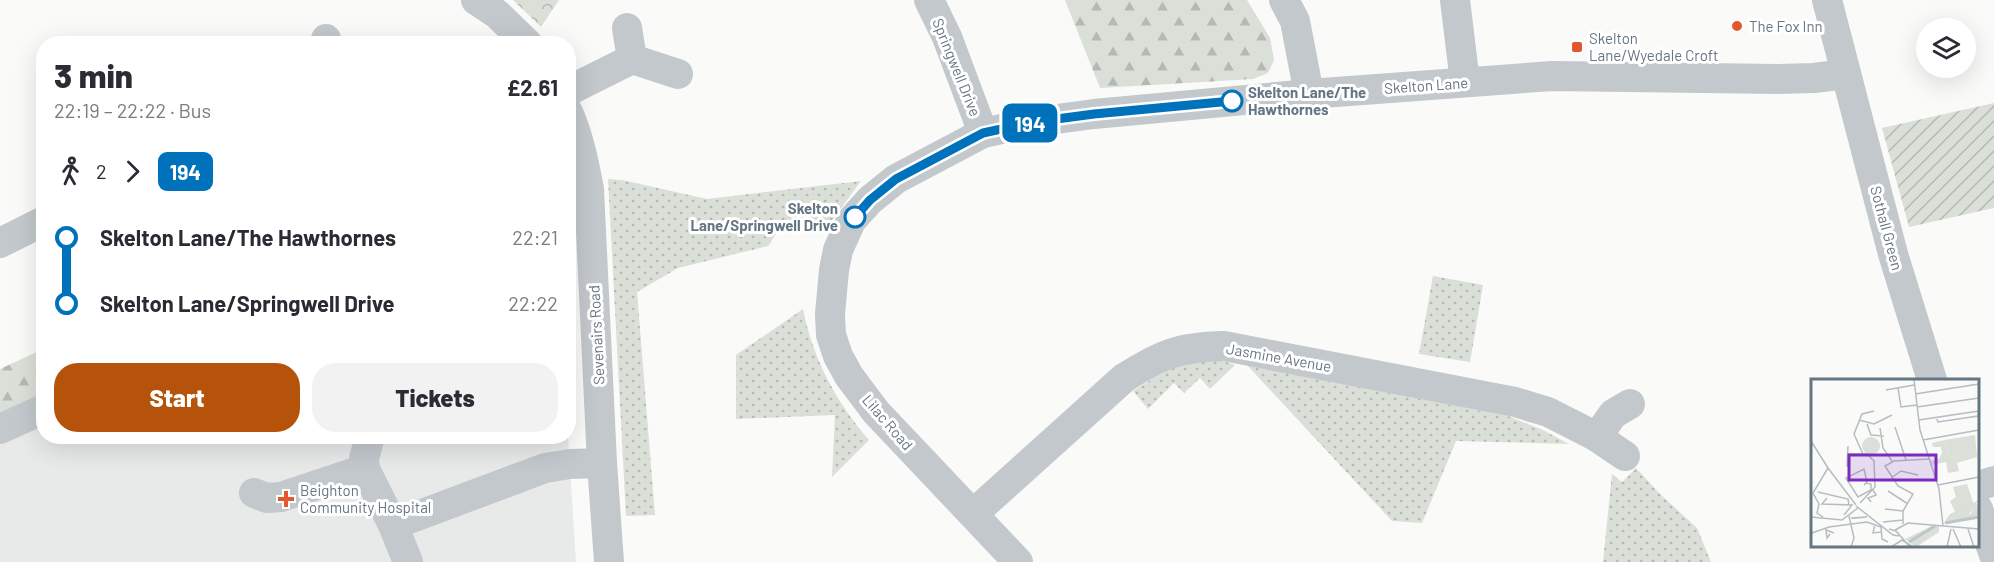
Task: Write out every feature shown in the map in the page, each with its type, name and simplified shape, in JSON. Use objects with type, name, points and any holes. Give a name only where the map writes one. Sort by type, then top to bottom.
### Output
[{"type":"street","points":[[476,0],[497,14],[520,36]]},
{"type":"street","name":"Springwell Drive","points":[[929,0],[946,37],[983,133]]},
{"type":"street","points":[[1284,0],[1298,30],[1309,94]]},
{"type":"street","points":[[1455,0],[1466,82]]},
{"type":"street","name":"Sothall Green","points":[[1827,0],[1893,254],[1931,379]]},
{"type":"street","points":[[627,28],[632,58]]},
{"type":"street","points":[[576,87],[632,58],[678,74]]},
{"type":"street","name":"Skelton Lane","points":[[838,250],[851,221],[870,200],[896,179],[983,133],[1034,122],[1094,114],[1309,94],[1552,76],[1778,79],[1846,74]]},
{"type":"street","name":"Sevenairs Road","points":[[576,131],[589,189],[609,562]]},
{"type":"street","points":[[0,243],[36,225]]},
{"type":"street","name":"Lilac Road","points":[[838,250],[830,314],[831,334],[838,356],[849,376],[876,412],[1018,562]]},
{"type":"street","name":"Jasmine Avenue","points":[[973,514],[1124,378],[1152,360],[1194,347],[1224,346],[1515,402],[1548,412],[1597,437],[1625,456]]},
{"type":"street","points":[[1597,437],[1613,414],[1630,404]]},
{"type":"street","points":[[0,429],[36,413]]},
{"type":"street","points":[[368,444],[364,459],[365,469],[393,525],[408,562]]},
{"type":"street","points":[[393,525],[545,468],[570,464],[602,463]]},
{"type":"street","points":[[254,494],[267,498],[281,497],[365,469]]},
{"type":"street","points":[[1979,485],[1994,481]]},
{"type":"street","points":[[1979,514],[1994,555]]},
{"type":"shaded area","name":"Beighton Community Hospital","points":[[36,397],[36,444],[568,444],[576,562],[0,562],[0,415]]},
{"type":"green space","points":[[513,0],[559,0],[541,27]]},
{"type":"green space","points":[[1065,0],[1247,0],[1270,38],[1274,60],[1268,73],[1253,79],[1100,88]]},
{"type":"green space","points":[[1994,103],[1994,208],[1909,227],[1882,128]]},
{"type":"green space","points":[[608,179],[707,199],[861,181],[828,226],[785,220],[768,246],[678,268],[637,292],[655,515],[626,516]]},
{"type":"green space","points":[[1433,276],[1483,285],[1470,362],[1419,354]]},
{"type":"green space","points":[[803,309],[813,345],[827,379],[846,411],[869,440],[832,477],[835,415],[736,419],[736,355]]},
{"type":"green space","points":[[36,352],[36,397],[0,415],[0,369]]},
{"type":"green space","points":[[1196,361],[1223,361],[1235,365],[1210,389],[1200,378],[1184,393],[1174,383],[1148,409],[1133,391],[1171,369]]},
{"type":"green space","points":[[1247,365],[1508,416],[1543,430],[1569,444],[1456,441],[1422,523],[1392,521]]},
{"type":"green space","points":[[1636,468],[1697,528],[1711,562],[1603,562],[1612,474],[1622,482]]},
{"type":"bus line","name":"194","points":[[855,217],[870,200],[896,179],[983,133],[1034,122],[1094,114],[1232,101]]},
{"type":"place","name":"The Fox Inn","points":[[1737,26]]},
{"type":"place","name":"Skelton Lane/Wyedale Croft","points":[[1577,47]]},
{"type":"place","name":"Skelton Lane/The Hawthornes","points":[[1232,101]]},
{"type":"place","name":"Skelton Lane/Springwell Drive","points":[[855,217]]},
{"type":"place","name":"Beighton Community Hospital","points":[[286,499]]}]
